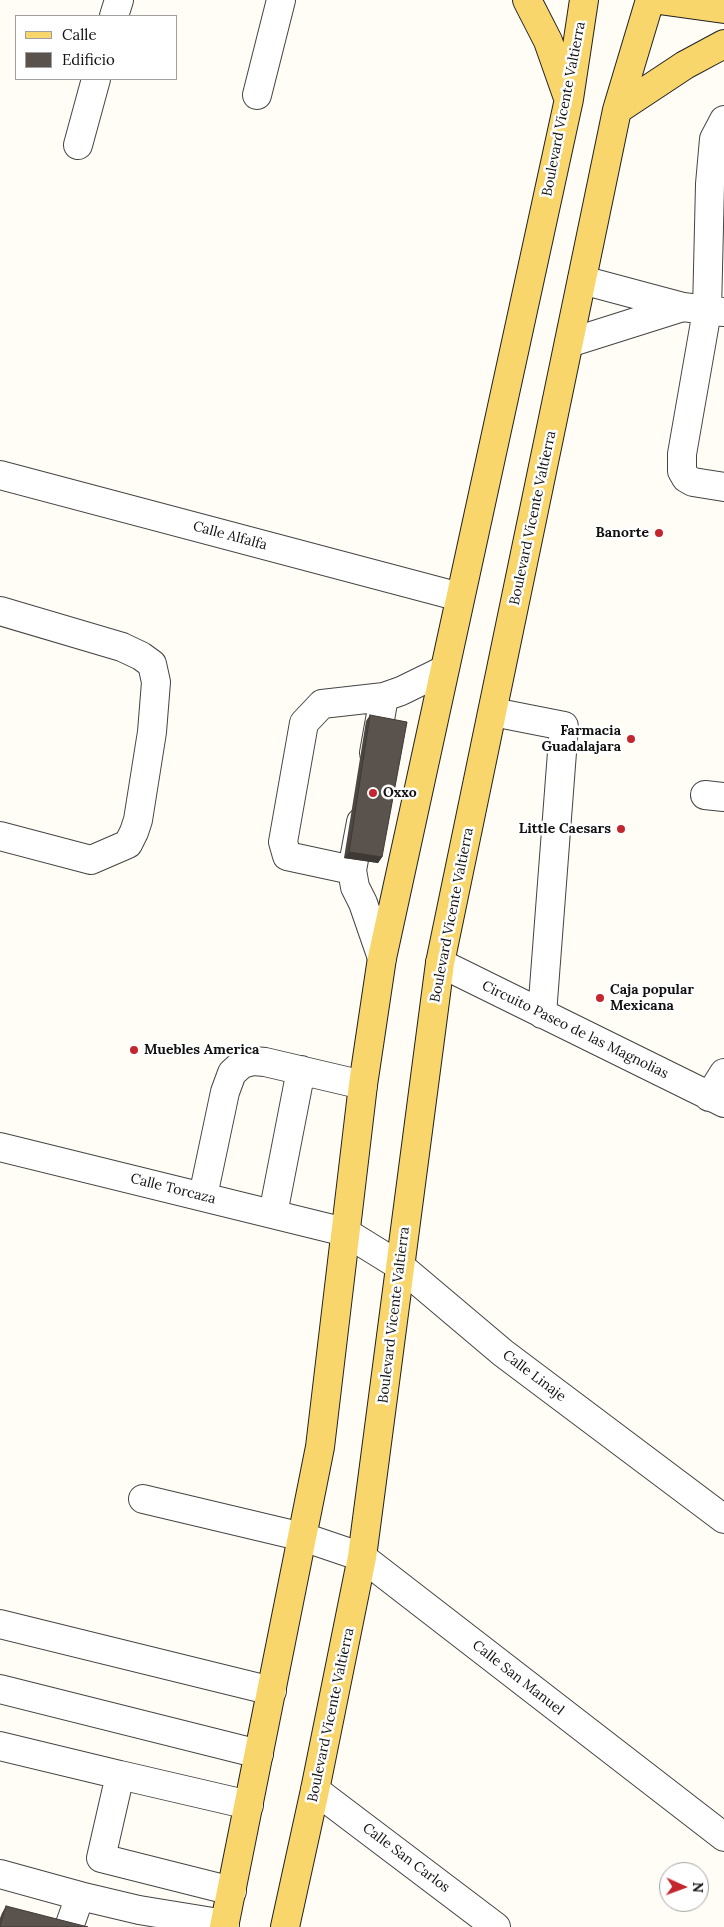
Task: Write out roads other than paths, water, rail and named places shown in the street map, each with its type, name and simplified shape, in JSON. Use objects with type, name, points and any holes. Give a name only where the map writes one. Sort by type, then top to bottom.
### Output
[{"type":"main road","points":[[527,0],[548,41],[569,99]]},
{"type":"main road","name":"Boulevard Vicente Valtierra","points":[[224,1925],[320,1447],[363,1084],[382,958],[569,99],[584,0]]},
{"type":"main road","name":"Boulevard Vicente Valtierra","points":[[286,1927],[316,1790],[362,1557],[440,963],[617,110],[650,0]]},
{"type":"main road","points":[[659,0],[724,9]]},
{"type":"main road","points":[[617,110],[685,65],[724,44]]},
{"type":"street","points":[[114,15],[119,0]]},
{"type":"street","points":[[257,94],[281,0]]},
{"type":"street","points":[[78,145],[96,80]]},
{"type":"street","points":[[724,120],[714,139],[710,184],[705,310],[682,454],[682,471],[686,478],[693,482],[724,487]]},
{"type":"street","points":[[582,280],[705,310]]},
{"type":"street","points":[[569,344],[705,310]]},
{"type":"street","name":"Calle Alfalfa","points":[[0,475],[460,597]]},
{"type":"street","points":[[0,611],[122,647],[142,656],[152,664],[156,682],[152,732],[138,820],[128,844],[91,860],[0,836]]},
{"type":"street","points":[[352,870],[287,856],[283,842],[304,723],[322,704],[384,697],[401,691],[444,670]]},
{"type":"street","points":[[382,958],[363,903],[355,887],[352,870],[384,697]]},
{"type":"street","points":[[493,712],[564,726],[542,1014]]},
{"type":"street","name":"Circuito Paseo de las Magnolias","points":[[440,963],[717,1100],[724,1073]]},
{"type":"street","points":[[203,1196],[225,1092],[232,1073],[242,1064],[253,1061],[363,1084]]},
{"type":"street","points":[[273,1214],[300,1070]]},
{"type":"street","name":"Calle Torcaza","points":[[0,1147],[345,1232]]},
{"type":"street","name":"Calle Linaje","points":[[345,1232],[400,1266],[503,1353],[724,1519]]},
{"type":"street","name":"Calle San Manuel","points":[[143,1499],[303,1537],[362,1557],[724,1837]]},
{"type":"street","points":[[0,1624],[272,1691]]},
{"type":"street","points":[[0,1689],[259,1754]]},
{"type":"street","points":[[0,1746],[249,1805]]},
{"type":"street","points":[[120,1775],[102,1858],[232,1891]]},
{"type":"street","name":"Calle San Carlos","points":[[316,1790],[496,1927]]},
{"type":"street","points":[[0,1874],[139,1910],[224,1925]]},
{"type":"street","points":[[69,1927],[80,1896]]},
{"type":"place","name":"Banorte","points":[[659,533]]},
{"type":"place","name":"Farmacia Guadalajara","points":[[631,739]]},
{"type":"place","name":"Oxxo","points":[[373,793]]},
{"type":"place","name":"Little Caesars","points":[[621,829]]},
{"type":"place","name":"Caja popular Mexicana","points":[[600,998]]},
{"type":"place","name":"Muebles America","points":[[134,1050]]}]
